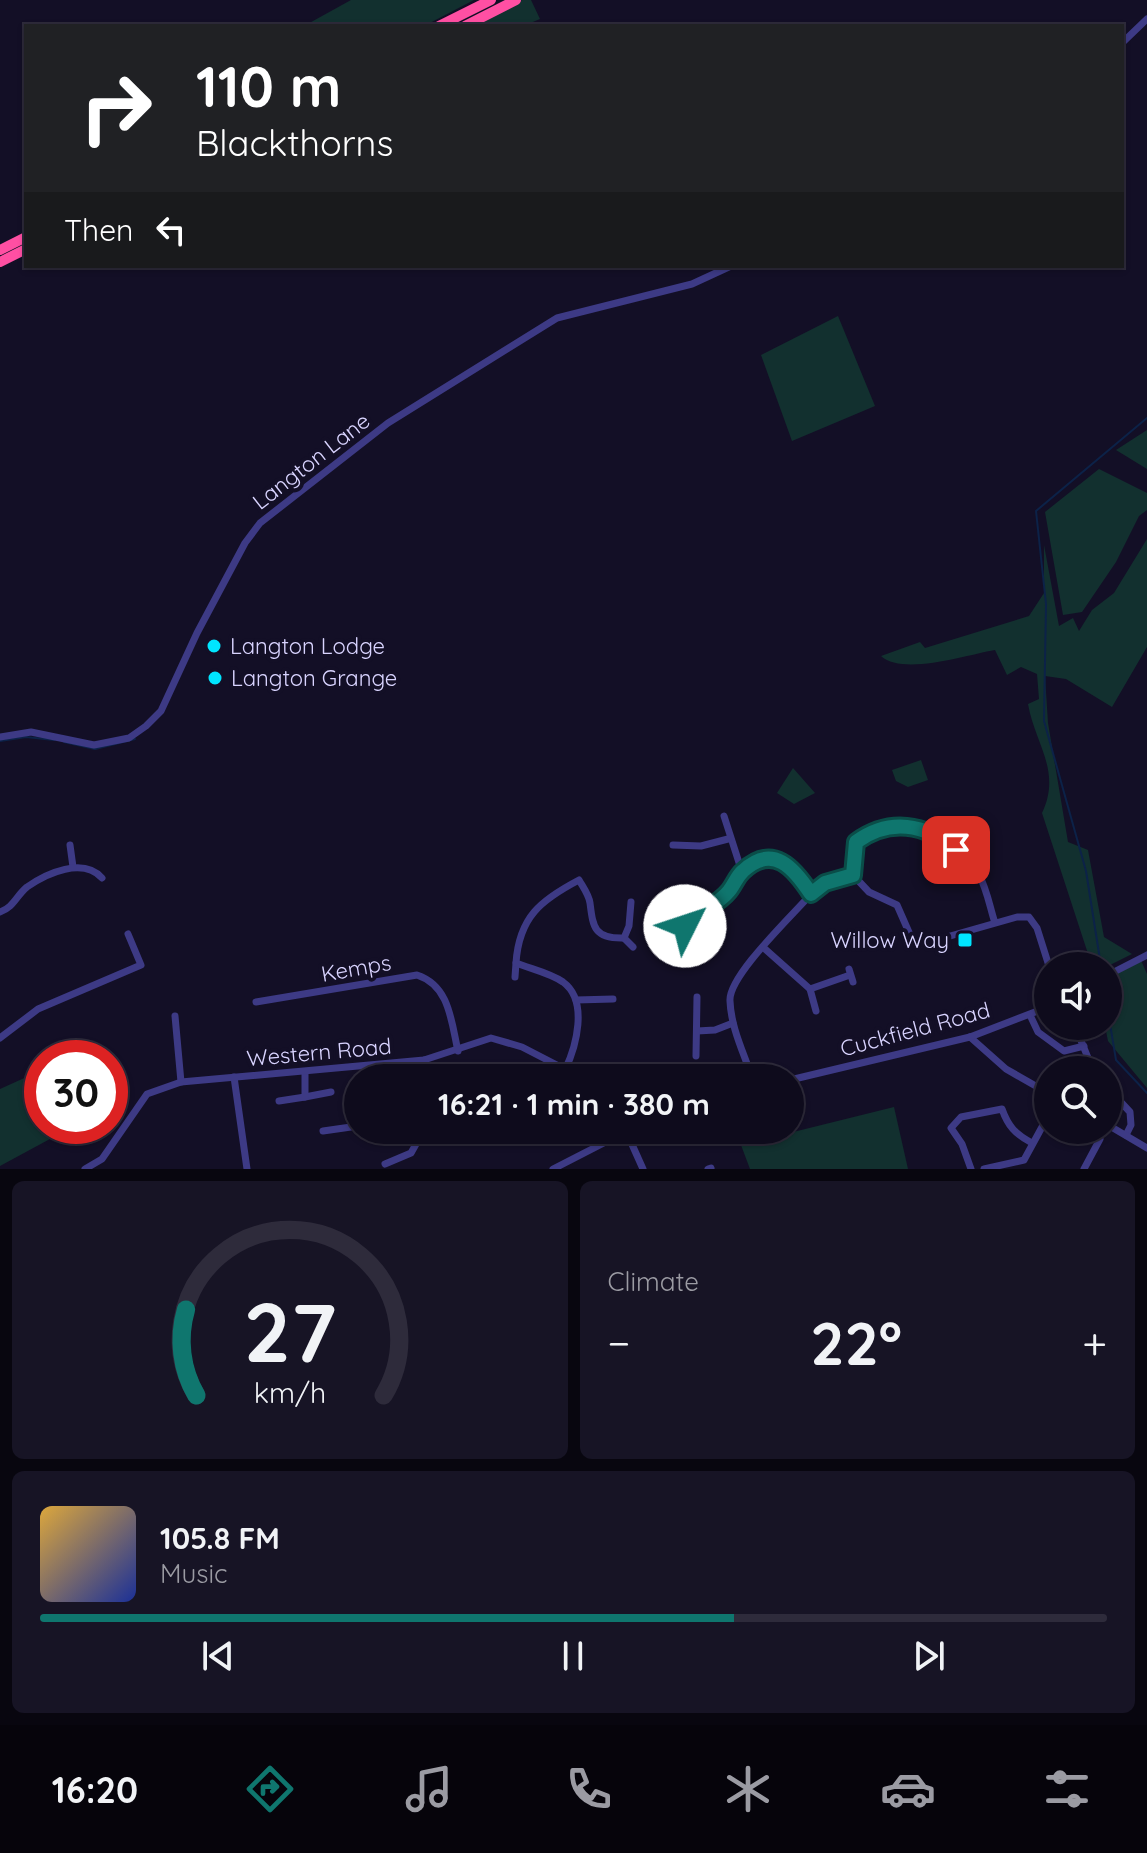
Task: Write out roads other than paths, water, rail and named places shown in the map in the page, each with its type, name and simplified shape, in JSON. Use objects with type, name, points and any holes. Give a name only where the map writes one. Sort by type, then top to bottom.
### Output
[{"type":"highway","points":[[443,24],[491,0]]},
{"type":"highway","points":[[469,24],[516,0]]},
{"type":"highway","points":[[0,250],[24,238]]},
{"type":"highway","points":[[0,262],[24,250]]},
{"type":"street","points":[[1124,41],[1147,19]]},
{"type":"street","name":"Langton Lane","points":[[0,737],[31,732],[94,745],[129,738],[161,711],[197,633],[245,543],[260,523],[388,423],[557,318],[692,284],[727,268]]},
{"type":"street","points":[[724,816],[728,839],[742,872]]},
{"type":"street","points":[[995,923],[979,876],[937,834],[896,824],[874,829],[856,842],[853,875],[869,892],[897,905],[915,946],[995,923],[1029,917],[1037,928],[1045,952]]},
{"type":"street","points":[[673,845],[701,846],[728,839]]},
{"type":"street","points":[[70,845],[73,867]]},
{"type":"street","points":[[777,846],[777,857]]},
{"type":"street","points":[[685,926],[696,913],[727,893],[742,872],[765,858],[777,857],[788,863],[811,894]]},
{"type":"street","points":[[0,912],[11,908],[27,888],[73,867],[87,867],[102,878]]},
{"type":"street","points":[[747,1064],[733,1023],[729,997],[738,976],[811,894],[825,883],[853,875]]},
{"type":"street","points":[[515,977],[520,936],[537,906],[582,879],[590,900],[594,928],[624,938],[633,947]]},
{"type":"street","points":[[624,938],[629,930],[629,904]]},
{"type":"street","points":[[0,1038],[38,1009],[141,965],[128,934]]},
{"type":"street","points":[[764,948],[810,989],[816,1011]]},
{"type":"street","points":[[1122,968],[1147,955]]},
{"type":"street","points":[[516,963],[562,981],[576,1000],[576,1044],[568,1064]]},
{"type":"street","name":"Kemps","points":[[256,1002],[417,975],[433,980],[443,995],[458,1051]]},
{"type":"street","points":[[810,989],[851,975]]},
{"type":"street","points":[[696,1056],[697,997]]},
{"type":"street","points":[[576,1000],[613,999]]},
{"type":"street","name":"Cuckfield Road","points":[[804,1077],[970,1037],[1034,1013]]},
{"type":"street","points":[[1030,1015],[1038,1032],[1064,1051],[1084,1046]]},
{"type":"street","points":[[175,1016],[181,1082]]},
{"type":"street","points":[[697,1031],[715,1030],[733,1023]]},
{"type":"street","points":[[970,1037],[1006,1069],[1034,1085]]},
{"type":"street","name":"Western Road","points":[[85,1169],[102,1159],[147,1094],[181,1082],[424,1060],[491,1038],[522,1047],[554,1064]]},
{"type":"street","points":[[1081,1040],[1088,1056]]},
{"type":"street","points":[[424,1060],[424,1064]]},
{"type":"street","points":[[305,1072],[305,1097]]},
{"type":"street","points":[[234,1077],[247,1169]]},
{"type":"street","points":[[279,1101],[331,1092]]},
{"type":"street","points":[[1122,1103],[1130,1112],[1131,1125],[1126,1135]]},
{"type":"street","points":[[971,1169],[962,1144],[951,1128],[961,1117],[1002,1109],[1008,1124],[1019,1136],[1032,1143]]},
{"type":"street","points":[[323,1131],[344,1128]]},
{"type":"street","points":[[1122,1133],[1147,1148]]},
{"type":"street","points":[[1024,1160],[1034,1140]]},
{"type":"street","points":[[385,1164],[411,1153],[416,1144]]},
{"type":"street","points":[[553,1169],[602,1144]]},
{"type":"street","points":[[633,1144],[643,1169]]},
{"type":"street","points":[[1084,1169],[1101,1144]]},
{"type":"street","points":[[570,1160],[576,1169]]},
{"type":"street","points":[[984,1169],[1024,1160]]},
{"type":"street","points":[[1024,1160],[1032,1169]]},
{"type":"waterway","points":[[1099,952],[1086,871],[1044,721],[1046,604],[1036,511],[1147,418]]},
{"type":"waterway","points":[[0,741],[26,737],[54,740]]},
{"type":"waterway","points":[[64,742],[95,749],[135,739]]},
{"type":"waterway","points":[[1113,1040],[1116,1060],[1147,1093]]},
{"type":"place","name":"Langton Lodge","points":[[214,646]]},
{"type":"place","name":"Langton Grange","points":[[215,678]]},
{"type":"place","name":"Willow Way","points":[[965,940]]}]
